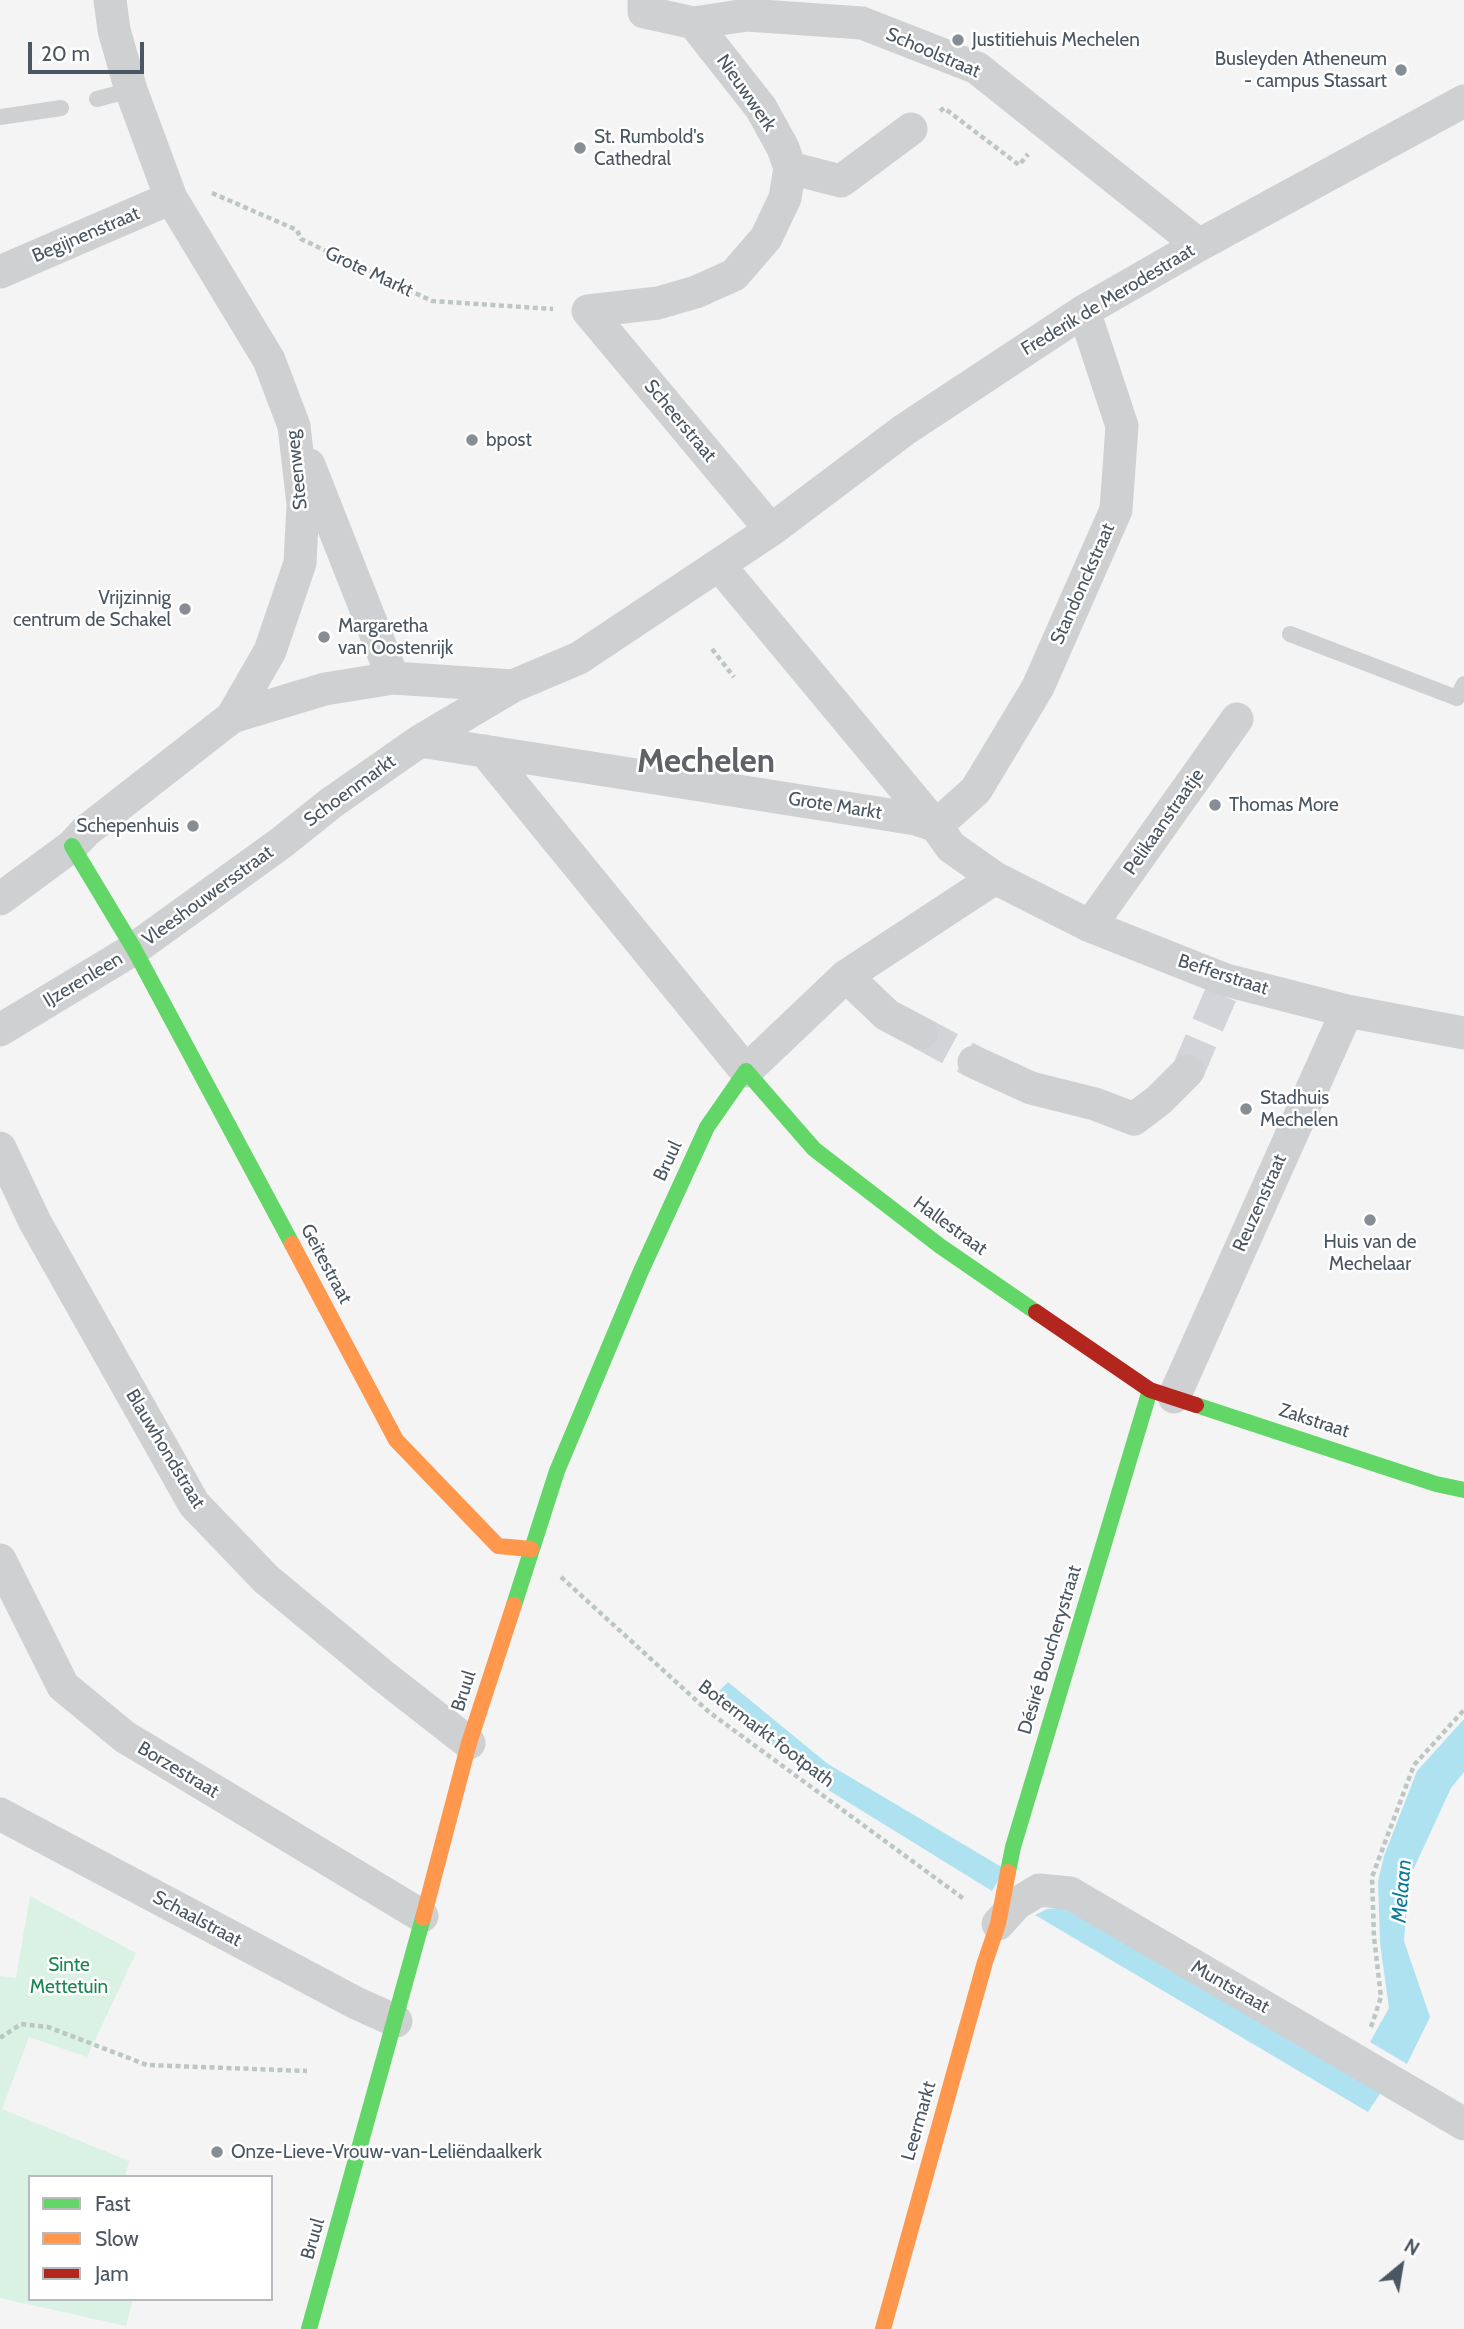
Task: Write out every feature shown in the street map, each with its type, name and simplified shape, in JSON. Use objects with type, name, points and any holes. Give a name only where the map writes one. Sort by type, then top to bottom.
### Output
[{"type":"street","name":"Steenweg","points":[[79,839],[232,717],[271,650],[300,563],[303,504],[294,426],[269,360],[171,198],[131,90],[114,30],[110,0]]},
{"type":"street","points":[[644,0],[644,12],[694,23]]},
{"type":"street","name":"Schoolstraat","points":[[694,23],[747,15],[862,23],[977,68],[1199,245]]},
{"type":"street","name":"Nieuwwerk","points":[[694,23],[761,108],[783,148],[790,168]]},
{"type":"street","name":"Frederik de Merodestraat","points":[[771,530],[904,430],[1084,311],[1199,245],[1464,101]]},
{"type":"street","points":[[589,311],[658,303],[696,292],[734,275],[766,238],[785,198],[790,168],[841,181],[911,129]]},
{"type":"street","name":"Begijnenstraat","points":[[0,272],[171,198]]},
{"type":"street","name":"Scheerstraat","points":[[589,311],[771,530]]},
{"type":"street","name":"Standonckstraat","points":[[936,826],[976,790],[1038,687],[1116,510],[1122,426],[1084,311]]},
{"type":"street","points":[[294,426],[393,678],[513,687]]},
{"type":"street","points":[[420,741],[513,687],[579,658],[771,530]]},
{"type":"street","name":"Grote Markt","points":[[719,565],[951,847],[995,878]]},
{"type":"street","name":"Steenweg","points":[[232,717],[325,689],[393,678]]},
{"type":"street","name":"Pelikaanstraatje","points":[[1090,926],[1237,719]]},
{"type":"street","name":"Grote Markt","points":[[420,741],[916,818],[936,826]]},
{"type":"street","name":"Schoenmarkt","points":[[281,843],[331,803],[420,741]]},
{"type":"street","points":[[485,751],[738,1082],[846,976],[995,878]]},
{"type":"street","points":[[0,899],[79,839]]},
{"type":"street","name":"IJzerenleen","points":[[0,1030],[134,949],[79,839]]},
{"type":"street","name":"Vleeshouwersstraat","points":[[134,949],[281,843]]},
{"type":"street","name":"Befferstraat","points":[[995,878],[1090,926],[1223,987],[1464,1033]]},
{"type":"street","name":"Geitestraat","points":[[134,949],[396,1440],[499,1546],[531,1549]]},
{"type":"street","points":[[846,976],[887,1015],[921,1033]]},
{"type":"street","name":"Reuzenstraat","points":[[1162,1393],[1347,1011]]},
{"type":"street","points":[[974,1062],[1031,1088],[1096,1104],[1134,1119],[1159,1100],[1188,1071]]},
{"type":"street","name":"Hallestraat","points":[[738,1082],[814,1149],[940,1246],[1162,1393]]},
{"type":"street","name":"Bruul","points":[[309,2329],[396,2021],[469,1743],[557,1472],[641,1271],[707,1126],[738,1082]]},
{"type":"street","name":"Blauwhondstraat","points":[[0,1148],[35,1222],[194,1504],[266,1579],[469,1743]]},
{"type":"street","name":"Zakstraat","points":[[1162,1393],[1436,1484],[1464,1490]]},
{"type":"street","name":"Désiré Boucherystraat","points":[[998,1924],[1013,1847],[1162,1393]]},
{"type":"street","name":"Borzestraat","points":[[0,1560],[63,1686],[125,1737],[422,1916]]},
{"type":"street","name":"Schaalstraat","points":[[0,1814],[356,2003],[396,2021]]},
{"type":"street","name":"Muntstraat","points":[[998,1924],[1016,1904],[1039,1889],[1070,1893],[1464,2124]]},
{"type":"street","name":"Leermarkt","points":[[883,2329],[985,1962],[998,1924]]},
{"type":"lane","points":[[97,99],[131,90]]},
{"type":"lane","points":[[0,117],[61,108]]},
{"type":"lane","points":[[1290,634],[1457,698],[1464,684]]},
{"type":"path","points":[[911,129],[944,108],[1019,165],[1049,125]]},
{"type":"path","name":"Grote Markt","points":[[171,198],[191,184],[297,230],[301,239],[432,301],[589,311]]},
{"type":"path","points":[[712,649],[734,677]]},
{"type":"path","name":"Botermarkt footpath","points":[[531,1549],[709,1712],[998,1924]]},
{"type":"path","points":[[1352,2059],[1371,2025],[1381,1997],[1374,1937],[1372,1877],[1414,1765],[1464,1710]]},
{"type":"path","points":[[0,2038],[21,2024],[48,2027],[147,2065],[307,2071]]},
{"type":"green space","name":"Sinte Mettetuin","points":[[30,1896],[136,1953],[87,2057],[29,2037],[2,2109],[129,2161],[126,2175],[28,2175],[28,2301],[132,2301],[126,2326],[0,2298],[0,1976],[16,1978]]},
{"type":"water","points":[[728,1682],[828,1764],[1005,1869],[992,1891],[817,1783],[714,1696]]},
{"type":"water","name":"Melaan","points":[[1464,1719],[1464,1772],[1451,1788],[1409,1879],[1404,1941],[1430,2017],[1407,2064],[1370,2042],[1389,2008],[1380,1943],[1378,1881],[1384,1856],[1417,1771]]},
{"type":"water","points":[[1066,1907],[1381,2092],[1368,2112],[1035,1915],[1047,1909]]},
{"type":"tunnel","points":[[1188,1071],[1221,994]]},
{"type":"tunnel","points":[[921,1033],[974,1062]]},
{"type":"traffic: fast","points":[[72,846],[134,949],[292,1244]]},
{"type":"traffic: fast","points":[[514,1605],[557,1471],[641,1271],[707,1127],[746,1071],[814,1149],[940,1246],[1036,1312]]},
{"type":"traffic: fast","points":[[1008,1872],[1013,1847],[1150,1390]]},
{"type":"traffic: fast","points":[[1196,1405],[1436,1484],[1464,1490]]},
{"type":"traffic: fast","points":[[309,2329],[423,1918]]},
{"type":"traffic: slow","points":[[292,1244],[396,1440],[498,1546],[531,1549]]},
{"type":"traffic: slow","points":[[423,1918],[469,1743],[514,1605]]},
{"type":"traffic: slow","points":[[883,2329],[985,1962],[998,1924],[1008,1872]]},
{"type":"traffic: jam","points":[[1036,1312],[1150,1390],[1196,1405]]},
{"type":"place","name":"Justitiehuis Mechelen","points":[[958,40]]},
{"type":"place","name":"Busleyden Atheneum - campus Stassart","points":[[1401,70]]},
{"type":"place","name":"St. Rumbold's Cathedral","points":[[580,148]]},
{"type":"place","name":"bpost","points":[[472,440]]},
{"type":"place","name":"Vrijzinnig centrum de Schakel","points":[[185,609]]},
{"type":"place","name":"Margaretha van Oostenrijk","points":[[324,637]]},
{"type":"place","name":"Thomas More","points":[[1215,805]]},
{"type":"place","name":"Schepenhuis","points":[[193,826]]},
{"type":"place","name":"Stadhuis Mechelen","points":[[1246,1109]]},
{"type":"place","name":"Huis van de Mechelaar","points":[[1370,1220]]},
{"type":"place","name":"Onze-Lieve-Vrouw-van-Leliëndaalkerk","points":[[217,2152]]},
{"type":"district","name":"Mechelen","points":[[706,762]]}]
